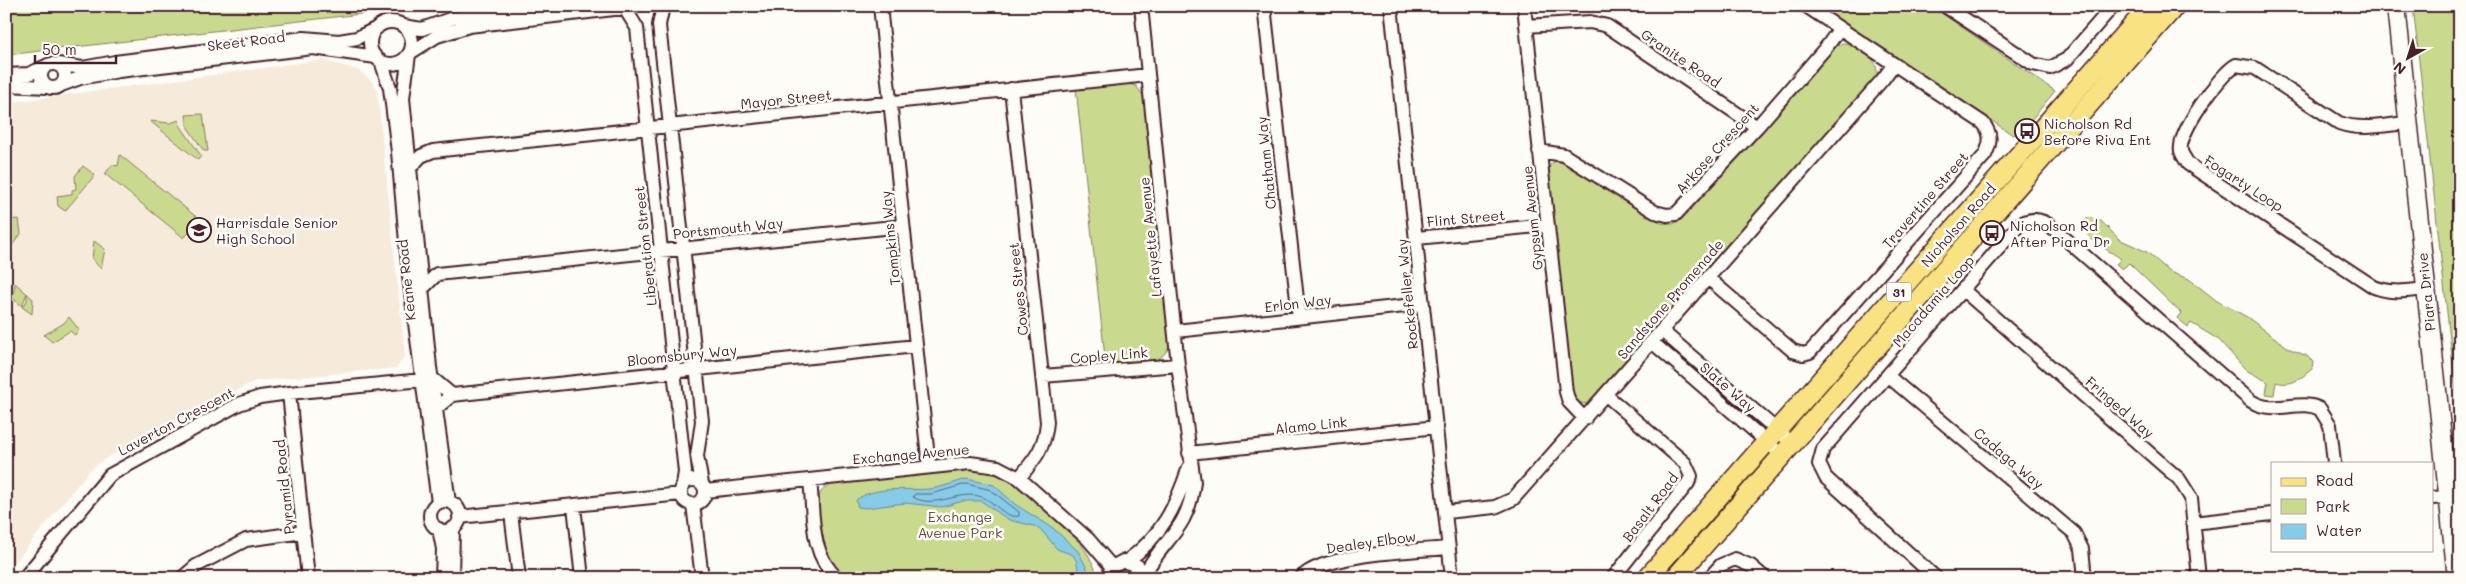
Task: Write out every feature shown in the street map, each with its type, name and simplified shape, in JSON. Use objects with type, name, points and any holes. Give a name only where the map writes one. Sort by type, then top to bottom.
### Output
[{"type":"main road","name":"Nicholson Road","points":[[1647,578],[2150,6]]},
{"type":"main road","name":"Nicholson Road","points":[[1675,578],[2175,6]]},
{"type":"street","points":[[557,6],[453,18],[422,29],[392,22],[377,28],[370,42],[379,59],[387,64],[399,63],[409,54],[437,36],[469,26],[629,7]]},
{"type":"street","points":[[663,6],[659,25],[702,421],[697,456],[704,488],[702,500],[693,504],[684,500],[682,489]]},
{"type":"street","name":"Tompkins Way","points":[[880,6],[892,104],[929,467]]},
{"type":"street","name":"Lafayette Avenue","points":[[1141,6],[1178,365],[1189,459],[1194,482],[1185,517],[1176,533],[1153,560],[1144,576]]},
{"type":"street","name":"Chatham Way","points":[[1264,6],[1299,317]]},
{"type":"street","name":"Rockefeller Way","points":[[1391,6],[1452,578]]},
{"type":"street","name":"Gypsum Avenue","points":[[1524,6],[1566,392],[1569,402],[1585,419]]},
{"type":"street","name":"Travertine Street","points":[[1708,278],[1793,351],[1803,354],[1810,352],[1985,155],[1990,139],[1984,123],[1806,6]]},
{"type":"street","points":[[1945,6],[2034,64],[2050,68],[2067,59],[2114,6]]},
{"type":"street","name":"Piara Drive","points":[[2396,6],[2425,289],[2440,497],[2457,578]]},
{"type":"street","name":"Liberation Street","points":[[629,7],[637,26],[684,472],[682,489]]},
{"type":"street","name":"Granite Road","points":[[1526,26],[1590,22],[1607,26],[1757,127]]},
{"type":"street","points":[[403,26],[409,32],[412,40],[409,54]]},
{"type":"street","name":"Skeet Road","points":[[58,64],[82,68],[115,62],[304,38],[339,41],[357,38],[377,28]]},
{"type":"street","name":"Arkose Crescent","points":[[1539,151],[1564,154],[1655,212],[1667,215],[1676,214],[1757,127],[1828,45],[1840,28]]},
{"type":"street","name":"Skeet Road","points":[[62,85],[80,78],[119,71],[313,48],[379,59]]},
{"type":"street","name":"Keane Road","points":[[409,54],[403,98],[423,288],[427,379],[435,409],[443,502]]},
{"type":"street","name":"Keane Road","points":[[379,59],[390,88],[443,502]]},
{"type":"street","points":[[6,75],[29,74],[51,63],[58,64],[65,74],[62,85],[53,88],[47,86],[6,85]]},
{"type":"street","name":"Sandstone Promenade","points":[[1446,512],[1495,507],[1513,499],[1894,64]]},
{"type":"street","name":"Fogarty Loop","points":[[2407,123],[2358,128],[2348,127],[2255,68],[2236,65],[2222,74],[2184,133],[2180,150],[2188,164],[2374,287],[2386,292],[2425,289]]},
{"type":"street","points":[[44,67],[41,77],[47,86]]},
{"type":"street","name":"Mayor Street","points":[[428,152],[892,104],[1011,89],[1148,75]]},
{"type":"street","name":"Cowes Street","points":[[1011,89],[1047,422],[1046,440],[1036,457],[1019,478]]},
{"type":"street","points":[[407,134],[416,145],[428,152],[417,159],[410,168]]},
{"type":"street","name":"Macadamia Loop","points":[[1936,578],[1826,478],[1820,464],[1823,449],[2019,225],[2031,219],[2046,222],[2251,401],[2269,408],[2306,405],[2320,409],[2330,425],[2334,462]]},
{"type":"street","name":"Flint Street","points":[[1417,238],[1547,225]]},
{"type":"street","name":"Portsmouth Way","points":[[437,274],[903,226]]},
{"type":"street","points":[[419,260],[424,266],[437,274],[423,288]]},
{"type":"street","name":"Fringed Way","points":[[1963,290],[2179,479],[2191,498],[2199,578]]},
{"type":"street","name":"Erlon Way","points":[[1176,331],[1423,304]]},
{"type":"street","name":"Slate Way","points":[[1662,331],[1788,450]]},
{"type":"street","name":"Slate Way","points":[[1652,342],[1773,436]]},
{"type":"street","name":"Bloomsbury Way","points":[[452,395],[916,346]]},
{"type":"street","name":"Copley Link","points":[[1043,376],[1178,365]]},
{"type":"street","name":"Cadaga Way","points":[[1888,376],[2074,533],[2082,549],[2085,578]]},
{"type":"street","points":[[427,379],[452,395],[435,409]]},
{"type":"street","name":"Laverton Crescent","points":[[24,578],[102,483],[115,472],[239,404],[260,397],[289,393],[427,379]]},
{"type":"street","name":"Pyramid Road","points":[[289,393],[308,578]]},
{"type":"street","name":"Basalt Road","points":[[1606,395],[1685,463],[1691,476],[1688,484],[1650,529],[1634,554],[1613,578]]},
{"type":"street","name":"Alamo Link","points":[[1189,459],[1437,427]]},
{"type":"street","name":"Lafayette Avenue","points":[[1127,561],[1159,529],[1174,508],[1189,459]]},
{"type":"street","name":"Exchange Avenue","points":[[704,488],[810,480],[981,463],[998,467],[1019,478],[1088,540],[1110,572]]},
{"type":"street","points":[[439,529],[456,523],[511,513],[574,506],[682,489],[691,480],[704,488]]},
{"type":"street","points":[[810,480],[816,538],[821,559],[829,575]]},
{"type":"street","name":"Keane Road","points":[[442,578],[443,549],[439,529],[432,523],[430,515],[432,509],[443,502],[456,506],[456,523]]},
{"type":"street","points":[[693,504],[702,578]]},
{"type":"street","points":[[574,506],[582,578]]},
{"type":"street","points":[[511,513],[518,578]]},
{"type":"street","points":[[2193,523],[2271,514]]},
{"type":"street","points":[[452,578],[456,523]]},
{"type":"street","points":[[182,578],[196,566],[246,540],[304,532]]},
{"type":"street","name":"Dealey Elbow","points":[[1301,578],[1311,569],[1329,562],[1449,548]]},
{"type":"street","points":[[1709,578],[1721,565],[1735,559],[1751,566],[1765,578]]},
{"type":"street","points":[[1110,572],[1127,561],[1138,566],[1144,576]]},
{"type":"shaded area","name":"Harrisdale Senior High School","points":[[322,60],[358,70],[372,81],[377,89],[405,356],[396,368],[255,381],[104,459],[89,471],[6,573],[6,103]]},
{"type":"green space","points":[[6,6],[430,6],[6,55]]},
{"type":"green space","points":[[1819,6],[1931,6],[2055,91],[2021,132],[2013,135]]},
{"type":"green space","points":[[2413,6],[2460,6],[2460,429]]},
{"type":"green space","points":[[1842,43],[1855,46],[1868,54],[1876,65],[1876,79],[1594,401],[1584,404],[1578,402],[1571,394],[1547,171],[1551,164],[1557,160],[1568,164],[1661,223],[1673,224],[1682,219],[1829,52]]},
{"type":"green space","points":[[1124,83],[1136,86],[1143,95],[1170,343],[1161,357],[1153,361],[1144,364],[1106,367],[1076,88]]},
{"type":"green space","points":[[203,114],[208,151],[204,151],[188,128],[186,115]]},
{"type":"green space","points":[[179,120],[180,125],[201,156],[198,160],[150,121],[170,123]]},
{"type":"green space","points":[[120,155],[200,220],[184,238],[105,174],[112,165],[118,166]]},
{"type":"green space","points":[[83,166],[95,175],[65,211],[58,206],[57,196],[72,194],[72,190],[76,189],[75,176]]},
{"type":"green space","points":[[2089,217],[2101,221],[2119,239],[2147,252],[2170,272],[2189,279],[2217,301],[2247,317],[2290,349],[2307,356],[2313,362],[2312,369],[2292,382],[2276,382],[2274,395],[2266,394],[2268,382],[2246,370],[2219,340],[2191,323],[2188,327],[2177,318],[2181,313],[2129,263],[2122,269],[2116,264],[2121,259],[2098,244],[2084,229],[2083,222]]},
{"type":"green space","points":[[19,219],[21,234],[10,248],[6,245],[6,236],[11,233],[6,230],[6,220]]},
{"type":"green space","points":[[94,241],[105,249],[101,269],[92,259]]},
{"type":"green space","points":[[15,283],[27,293],[22,306],[10,296],[14,291]]},
{"type":"green space","points":[[27,294],[33,299],[32,314],[22,307],[27,301]]},
{"type":"green space","points":[[69,317],[79,330],[75,335],[70,331],[52,342],[44,335],[64,323]]},
{"type":"green space","name":"Exchange Avenue Park","points":[[982,469],[1017,484],[1065,526],[1085,550],[1093,563],[1098,578],[844,578],[832,564],[823,540],[818,501],[822,491],[827,487],[832,484]]},
{"type":"water","points":[[967,479],[994,485],[1016,505],[1053,528],[1078,551],[1092,578],[1080,578],[1073,555],[1057,549],[1043,532],[1034,526],[1009,520],[981,501],[963,501],[942,507],[905,503],[866,508],[858,507],[856,500],[864,495],[882,490],[934,488]]},
{"type":"place","name":"Nicholson Rd Before Riva Ent","points":[[2027,131]]},
{"type":"place","name":"Harrisdale Senior High School","points":[[199,230]]},
{"type":"place","name":"Nicholson Rd After Piara Dr","points":[[1992,233]]}]
